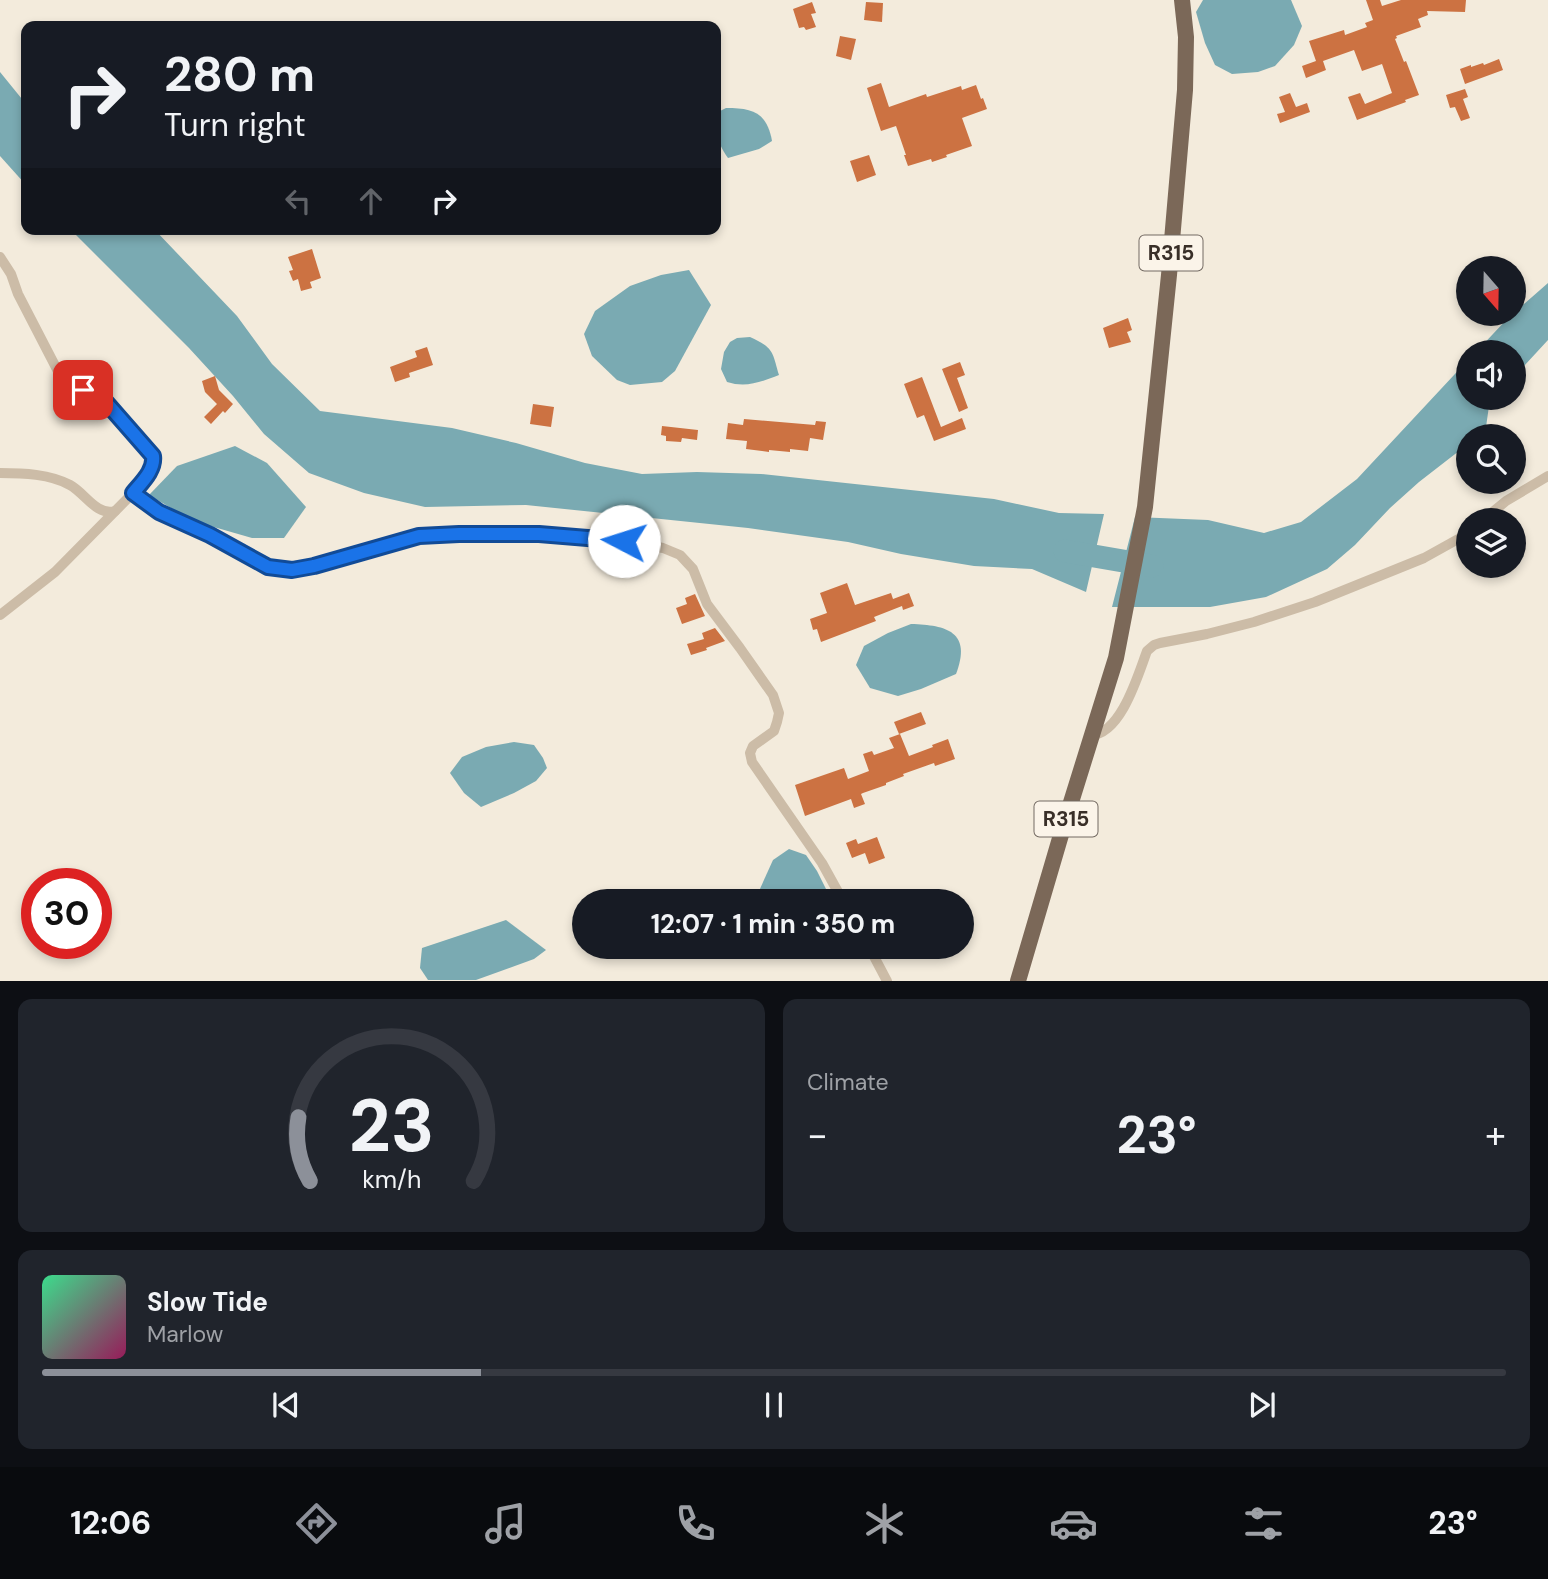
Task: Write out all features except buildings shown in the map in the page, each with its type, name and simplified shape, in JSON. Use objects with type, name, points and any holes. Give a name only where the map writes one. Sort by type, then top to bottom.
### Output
[{"type":"main road","name":"R315","points":[[1018,981],[1116,658],[1146,507],[1186,79],[1186,37],[1182,0]]},
{"type":"street","points":[[0,257],[11,274],[18,294],[64,383],[104,400],[153,456],[154,463],[133,493],[55,572],[0,615]]},
{"type":"street","points":[[0,473],[56,479],[78,490],[95,507],[107,513],[114,512],[133,493]]},
{"type":"street","points":[[1498,508],[1548,476]]},
{"type":"street","points":[[133,493],[159,512],[210,535],[268,567],[292,570],[419,536],[459,534],[539,534],[624,541],[663,548],[680,555],[693,569],[707,604],[773,695],[779,713],[777,722],[774,731],[753,746],[750,753],[752,762],[822,863],[836,889]]},
{"type":"street","points":[[1091,735],[1105,731],[1119,715],[1147,651],[1154,645],[1207,635],[1315,602],[1424,558],[1456,539]]},
{"type":"street","points":[[875,959],[887,981]]},
{"type":"water","points":[[1203,0],[1291,0],[1302,26],[1294,45],[1275,66],[1258,72],[1232,74],[1215,65],[1205,43],[1196,12]]},
{"type":"water","points":[[0,72],[21,98],[21,179],[0,156]]},
{"type":"water","points":[[726,108],[743,109],[757,114],[770,131],[772,141],[759,149],[728,158],[721,146],[721,110]]},
{"type":"water","points":[[76,235],[160,235],[237,316],[272,364],[320,411],[452,428],[585,463],[642,474],[761,474],[994,499],[1059,513],[1104,514],[1086,592],[1032,569],[974,566],[848,542],[748,528],[526,505],[425,507],[364,493],[309,473],[264,434],[189,348]]},
{"type":"water","points":[[689,270],[711,305],[675,371],[662,382],[630,385],[617,380],[592,356],[584,334],[595,311],[630,286],[661,275]]},
{"type":"water","points":[[1548,283],[1548,340],[1526,364],[1526,340],[1487,340],[1501,326],[1526,326],[1526,302]]},
{"type":"water","points":[[750,337],[771,351],[779,375],[747,384],[727,382],[721,369],[724,352],[730,342],[737,338]]},
{"type":"water","points":[[1456,373],[1456,410],[1488,410],[1486,424],[1456,424],[1456,453],[1390,508],[1355,545],[1327,569],[1266,597],[1210,607],[1112,607],[1135,517],[1208,520],[1264,533],[1301,522],[1357,479]]},
{"type":"water","points":[[235,446],[267,463],[306,507],[284,538],[252,538],[193,521],[149,495],[177,466]]},
{"type":"water","points":[[911,624],[935,626],[953,634],[961,649],[956,674],[898,696],[870,688],[856,665],[864,646]]},
{"type":"water","points":[[514,742],[534,745],[547,768],[536,781],[481,807],[464,793],[450,773],[462,757],[486,747]]},
{"type":"water","points":[[789,849],[806,855],[826,889],[760,889],[773,860]]},
{"type":"water","points":[[506,920],[546,950],[534,959],[476,980],[428,980],[420,968],[422,948]]},
{"type":"waterway","points":[[1065,551],[1152,566]]},
{"type":"route","points":[[83,390],[104,400],[153,456],[154,463],[149,473],[133,493],[159,512],[210,535],[268,567],[292,570],[314,566],[419,536],[539,534],[624,541]]}]
